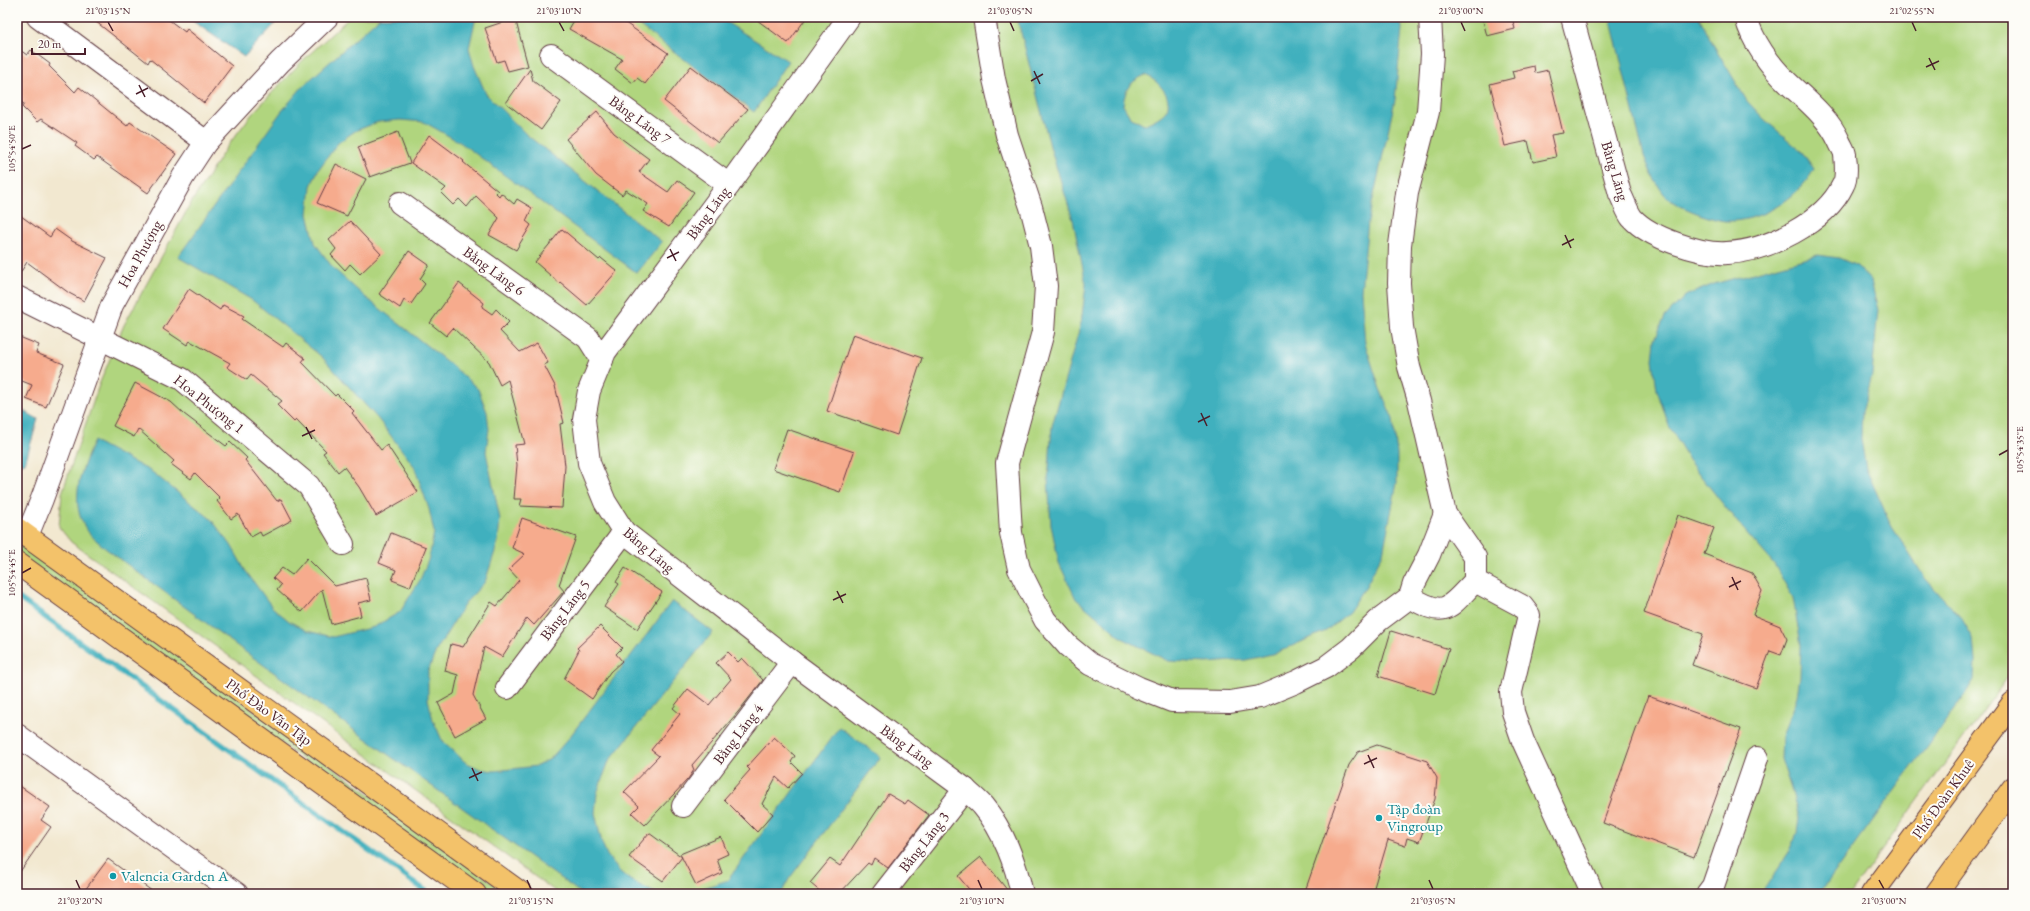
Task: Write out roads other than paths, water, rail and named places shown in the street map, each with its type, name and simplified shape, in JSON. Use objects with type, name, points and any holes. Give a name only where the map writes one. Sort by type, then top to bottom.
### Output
[{"type":"main road","name":"Phố Đào Văn Tập","points":[[22,533],[522,894]]},
{"type":"main road","name":"Phố Đào Văn Tập","points":[[17,563],[475,894]]},
{"type":"main road","name":"Phố Đoàn Khuê","points":[[1872,894],[2013,703]]},
{"type":"main road","points":[[1936,894],[2013,788]]},
{"type":"street","points":[[38,17],[206,142]]},
{"type":"street","name":"Hoa Phượng","points":[[22,533],[42,499],[112,305],[183,177],[206,142],[280,62],[327,17]]},
{"type":"street","name":"Bằng Lăng","points":[[849,17],[729,185],[614,339],[602,360],[589,391],[584,419],[589,463],[605,502],[624,532],[792,662],[965,789],[983,806],[996,825],[1006,845],[1020,882],[1022,894]]},
{"type":"street","points":[[984,17],[994,79],[1007,136],[1031,207],[1041,246],[1046,286],[1043,332],[1007,463],[1012,533],[1019,569],[1045,620],[1068,646],[1090,664],[1138,688],[1172,701],[1230,702],[1260,697],[1296,682],[1326,667],[1352,648],[1378,621],[1410,597],[1414,584],[1429,555],[1445,514]]},
{"type":"street","points":[[1410,597],[1427,608],[1440,610],[1451,605],[1475,581],[1475,557],[1445,514],[1419,401],[1408,367],[1402,328],[1399,283],[1400,245],[1407,193],[1428,112],[1432,54],[1430,17]]},
{"type":"street","name":"Bằng Lăng","points":[[1572,17],[1620,194],[1632,218],[1646,229],[1673,243],[1698,250],[1726,253],[1750,250],[1777,240],[1803,227],[1827,209],[1844,184],[1845,154],[1833,128],[1812,104],[1787,82],[1764,56],[1746,17]]},
{"type":"street","name":"Bằng Lăng 7","points":[[551,55],[729,185]]},
{"type":"street","name":"Bằng Lăng 6","points":[[400,204],[588,338]]},
{"type":"street","name":"Hoa Phượng 1","points":[[17,298],[182,379],[309,486],[343,544]]},
{"type":"street","points":[[588,338],[614,339]]},
{"type":"street","points":[[588,338],[602,360]]},
{"type":"street","name":"Bằng Lăng 5","points":[[507,688],[624,532]]},
{"type":"street","points":[[1475,581],[1522,606],[1529,615],[1511,692],[1513,712],[1523,741],[1592,894]]},
{"type":"street","name":"Bằng Lăng 4","points":[[683,806],[792,662]]},
{"type":"street","points":[[17,735],[237,894]]},
{"type":"street","points":[[1707,894],[1713,886],[1757,758]]},
{"type":"street","name":"Bằng Lăng 3","points":[[883,894],[965,789]]},
{"type":"water","points":[[187,17],[265,17],[275,24],[244,57]]},
{"type":"water","points":[[380,17],[476,17],[469,48],[474,66],[486,94],[527,135],[662,242],[637,273],[461,143],[424,122],[400,120],[378,122],[355,131],[338,143],[318,170],[311,186],[308,214],[315,243],[333,268],[364,296],[455,368],[478,389],[487,412],[489,429],[486,452],[500,519],[498,542],[485,582],[466,602],[436,651],[428,671],[428,699],[433,720],[442,740],[465,762],[480,769],[494,771],[537,766],[550,759],[568,739],[672,601],[713,632],[609,761],[597,793],[595,813],[602,843],[607,855],[619,871],[630,880],[653,892],[684,894],[582,894],[244,651],[105,548],[89,533],[82,522],[77,499],[78,487],[85,463],[94,441],[152,472],[211,519],[231,545],[245,570],[272,607],[289,621],[307,631],[333,637],[374,627],[400,612],[420,580],[429,558],[434,532],[429,509],[414,466],[378,419],[322,357],[252,300],[178,257],[281,112],[303,86]]},
{"type":"water","points":[[628,17],[718,17],[788,61],[754,112]]},
{"type":"water","points":[[1017,17],[1401,17],[1402,29],[1395,100],[1368,222],[1361,291],[1365,343],[1380,389],[1393,419],[1397,454],[1397,483],[1383,553],[1366,586],[1349,612],[1326,631],[1276,653],[1246,660],[1207,663],[1168,661],[1122,638],[1076,599],[1059,563],[1051,525],[1048,480],[1052,426],[1081,323],[1086,284],[1073,220],[1051,150]],"holes":[[[1145,75],[1154,80],[1166,94],[1168,104],[1167,109],[1163,114],[1144,125],[1130,117],[1123,105],[1125,94],[1129,86]]]},
{"type":"water","points":[[1610,17],[1699,17],[1713,44],[1747,101],[1764,119],[1802,152],[1814,169],[1799,190],[1777,207],[1751,218],[1738,221],[1725,221],[1706,216],[1684,208],[1668,198],[1659,187],[1644,156]]},
{"type":"water","points":[[1818,255],[1839,258],[1857,266],[1871,281],[1878,310],[1872,375],[1862,413],[1861,439],[1866,469],[1892,527],[1925,578],[1962,619],[1973,638],[1975,661],[1974,680],[1964,696],[1819,894],[1761,894],[1788,853],[1797,833],[1799,818],[1781,759],[1782,736],[1797,696],[1800,676],[1801,645],[1793,598],[1774,564],[1738,523],[1692,465],[1669,426],[1657,390],[1653,360],[1655,339],[1665,317],[1685,296],[1714,284]]},
{"type":"water","points":[[17,407],[38,419],[25,463],[17,465]]},
{"type":"water","points":[[839,727],[881,757],[789,879],[781,894],[685,894],[728,880]]},
{"type":"waterway","points":[[17,597],[430,894]]},
{"type":"place","name":"Tập đoàn Vingroup","points":[[1379,818]]},
{"type":"place","name":"Valencia Garden A","points":[[113,876]]}]
